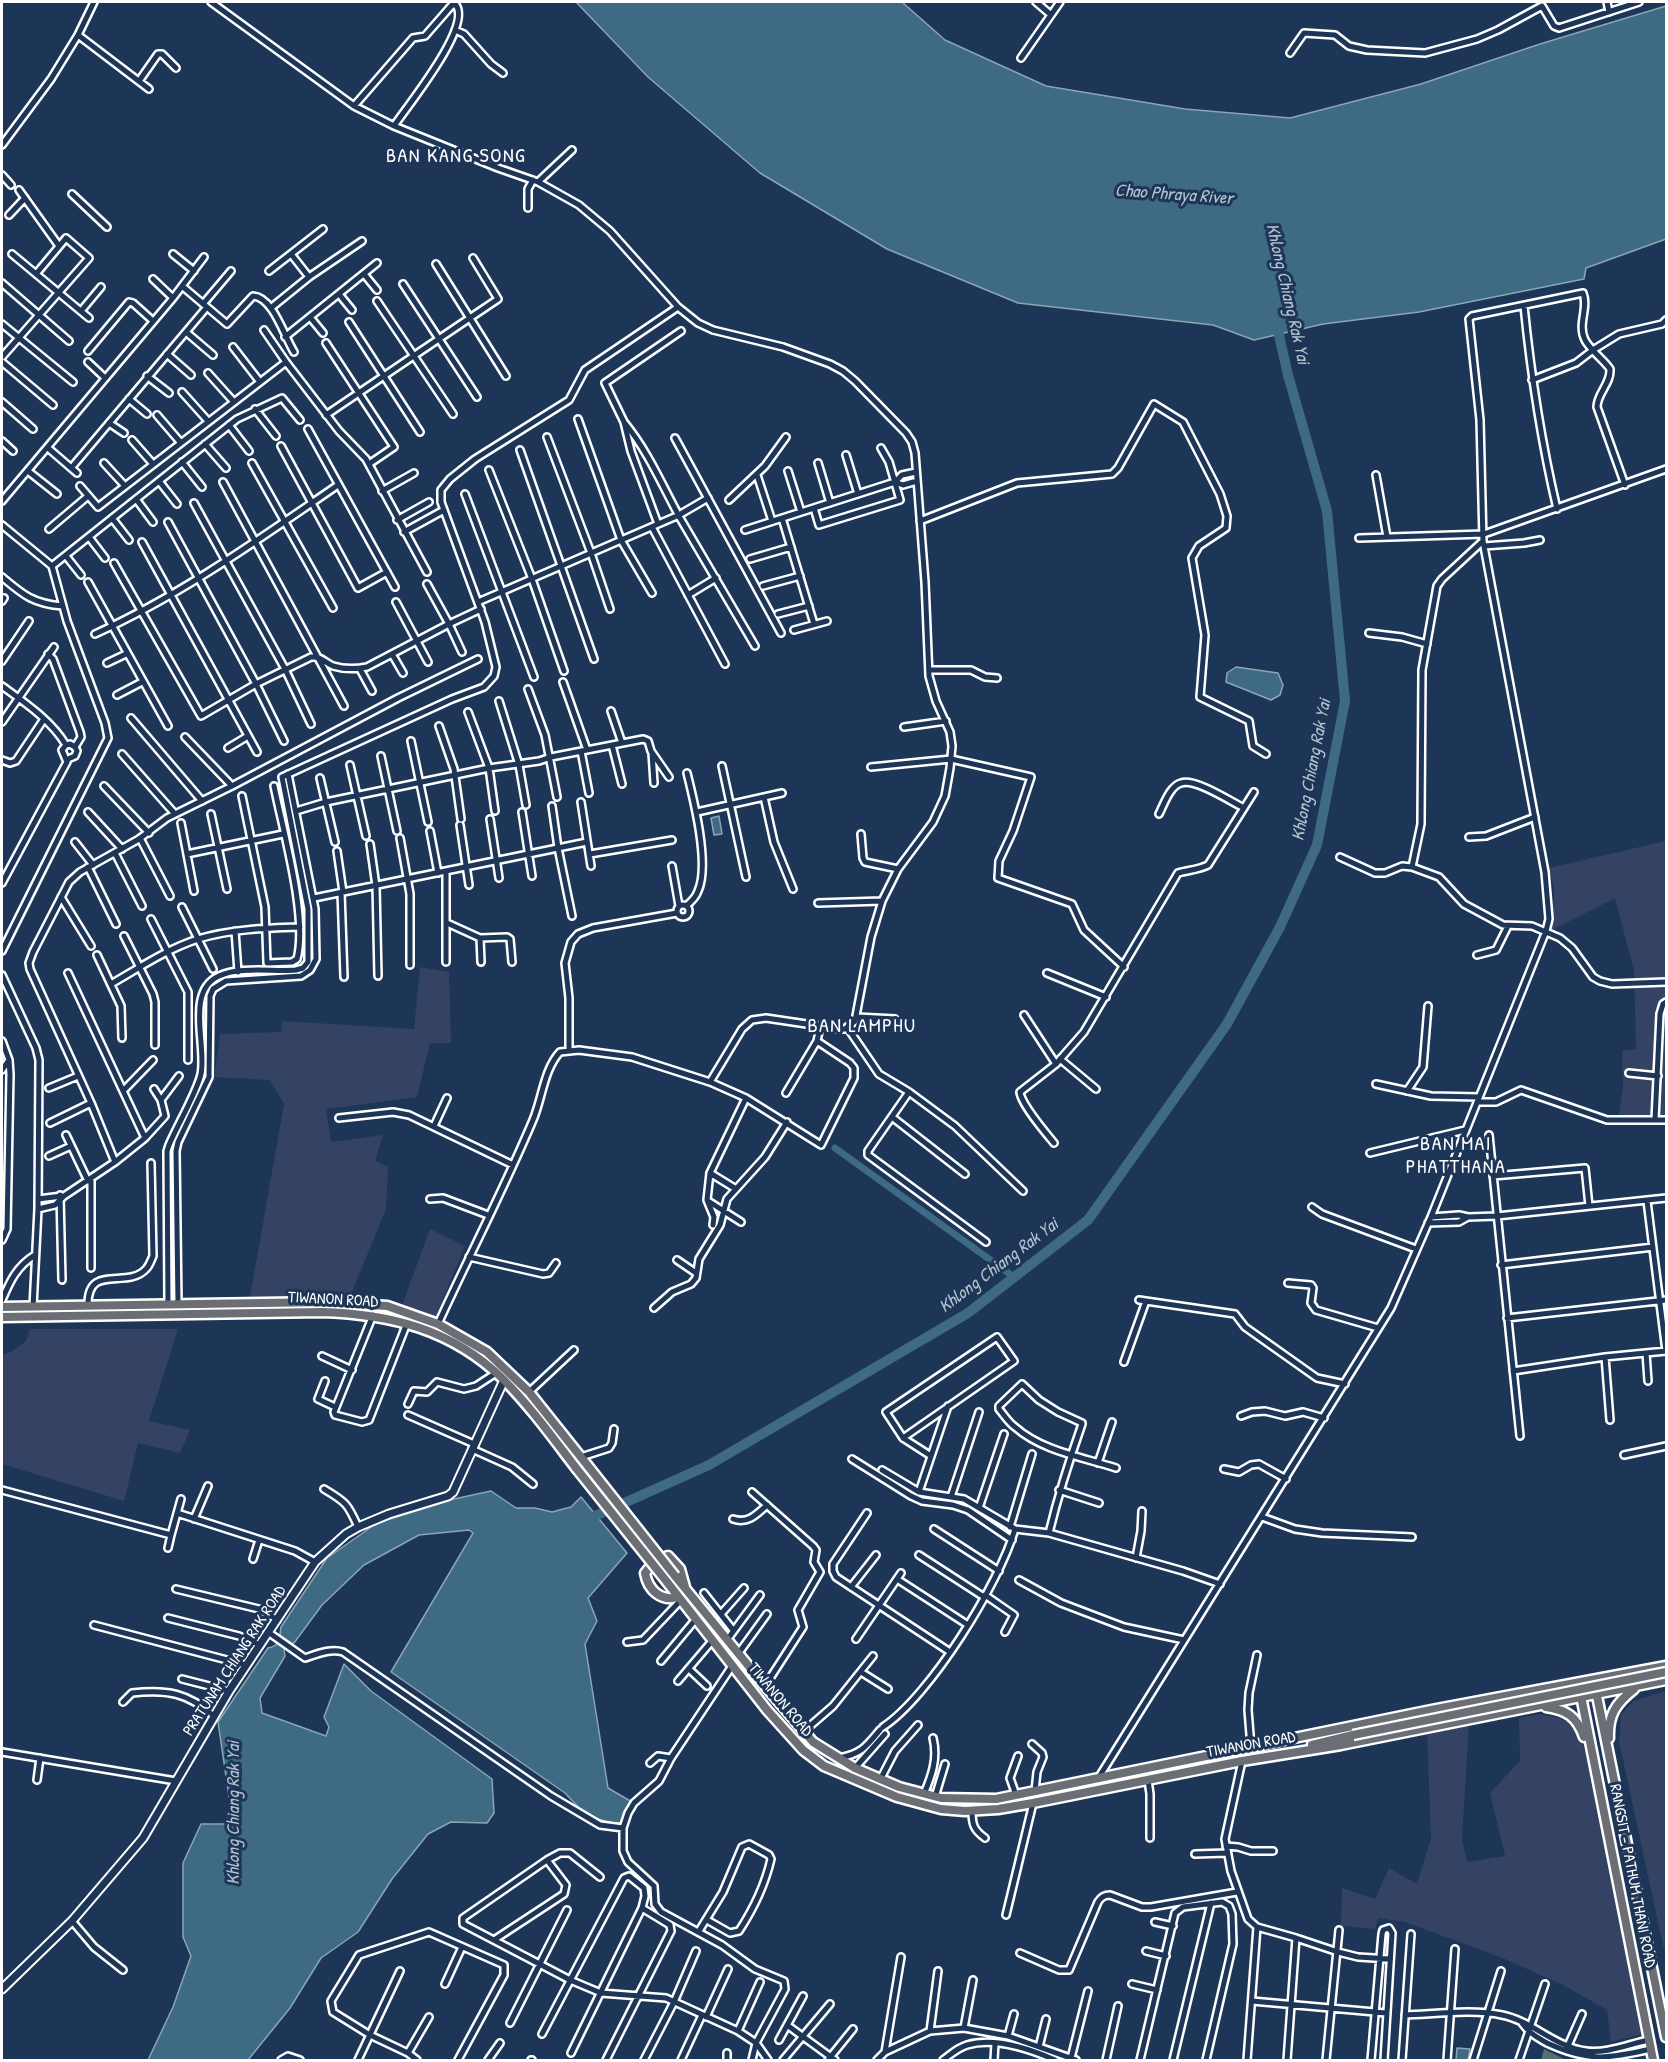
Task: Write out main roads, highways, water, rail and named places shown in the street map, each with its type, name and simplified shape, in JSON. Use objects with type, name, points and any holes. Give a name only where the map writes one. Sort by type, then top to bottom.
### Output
[{"type":"main road","name":"TIWANON ROAD","points":[[2,1307],[367,1303],[398,1309],[438,1324],[487,1352],[529,1392],[686,1591],[813,1742],[855,1768],[880,1780],[935,1797],[964,1800],[1016,1795],[1666,1666]]},
{"type":"main road","name":"TIWANON ROAD","points":[[2,1317],[321,1312],[374,1315],[407,1323],[457,1345],[504,1380],[782,1728],[803,1749],[824,1766],[856,1781],[908,1801],[941,1809],[972,1811],[1033,1803],[1666,1680]]},
{"type":"main road","points":[[679,1598],[662,1598],[648,1581],[645,1573],[654,1562],[668,1556],[680,1569],[686,1591]]},
{"type":"main road","points":[[1242,1761],[1353,1735],[1666,1672]]},
{"type":"main road","name":"RANGSIT - PATHUM THANI ROAD","points":[[1593,1679],[1665,2022],[1666,2037]]},
{"type":"main road","name":"RANGSIT - PATHUM THANI ROAD","points":[[1578,1682],[1653,2061]]},
{"type":"main road","points":[[1610,1767],[1611,1714],[1616,1704],[1636,1687]]},
{"type":"main road","points":[[1501,1697],[1509,1702],[1505,1712]]},
{"type":"main road","points":[[1539,1706],[1561,1709],[1574,1717],[1582,1729],[1595,1768]]},
{"type":"water","name":"Chao Phraya River","points":[[576,2],[902,2],[945,40],[1046,86],[1185,109],[1290,118],[1421,84],[1540,44],[1666,6],[1666,239],[1586,268],[1584,279],[1419,312],[1323,324],[1254,340],[1213,325],[1018,303],[887,249],[760,173],[648,77]]},
{"type":"water","points":[[1236,667],[1278,673],[1283,685],[1280,695],[1271,700],[1226,682],[1227,673]]},
{"type":"water","points":[[719,816],[722,834],[714,835],[711,818]]},
{"type":"water","points":[[491,1491],[516,1508],[535,1508],[552,1512],[571,1507],[581,1497],[627,1553],[588,1598],[597,1621],[585,1644],[608,1788],[632,1802],[621,1826],[586,1815],[565,1793],[391,1672],[473,1533],[469,1530],[419,1535],[364,1565],[322,1605],[294,1643],[287,1644],[284,1650],[285,1656],[260,1698],[262,1713],[326,1736],[329,1727],[324,1717],[344,1664],[371,1691],[492,1779],[494,1813],[487,1823],[451,1822],[428,1834],[392,1879],[358,1932],[321,1958],[290,2008],[248,2060],[148,2060],[173,2007],[191,1956],[183,1937],[183,1863],[201,1824],[224,1824],[231,1810],[218,1722],[268,1648],[278,1643],[281,1627],[327,1558],[377,1523],[454,1499]]},
{"type":"water","points":[[1457,2048],[1470,2049],[1468,2060],[1456,2060]]},
{"type":"waterway","name":"Khlong Chiang Rak Yai","points":[[584,1521],[709,1465],[968,1313],[1088,1220],[1227,1024],[1280,927],[1317,845],[1345,701],[1327,511],[1288,375],[1276,322]]},
{"type":"waterway","points":[[835,1148],[1014,1277]]},
{"type":"district","name":"BAN KANG SONG","points":[[456,157]]},
{"type":"district","name":"BAN LAMPHU","points":[[862,1027]]},
{"type":"district","name":"BAN MAI PHATTHANA","points":[[1456,1156]]}]
